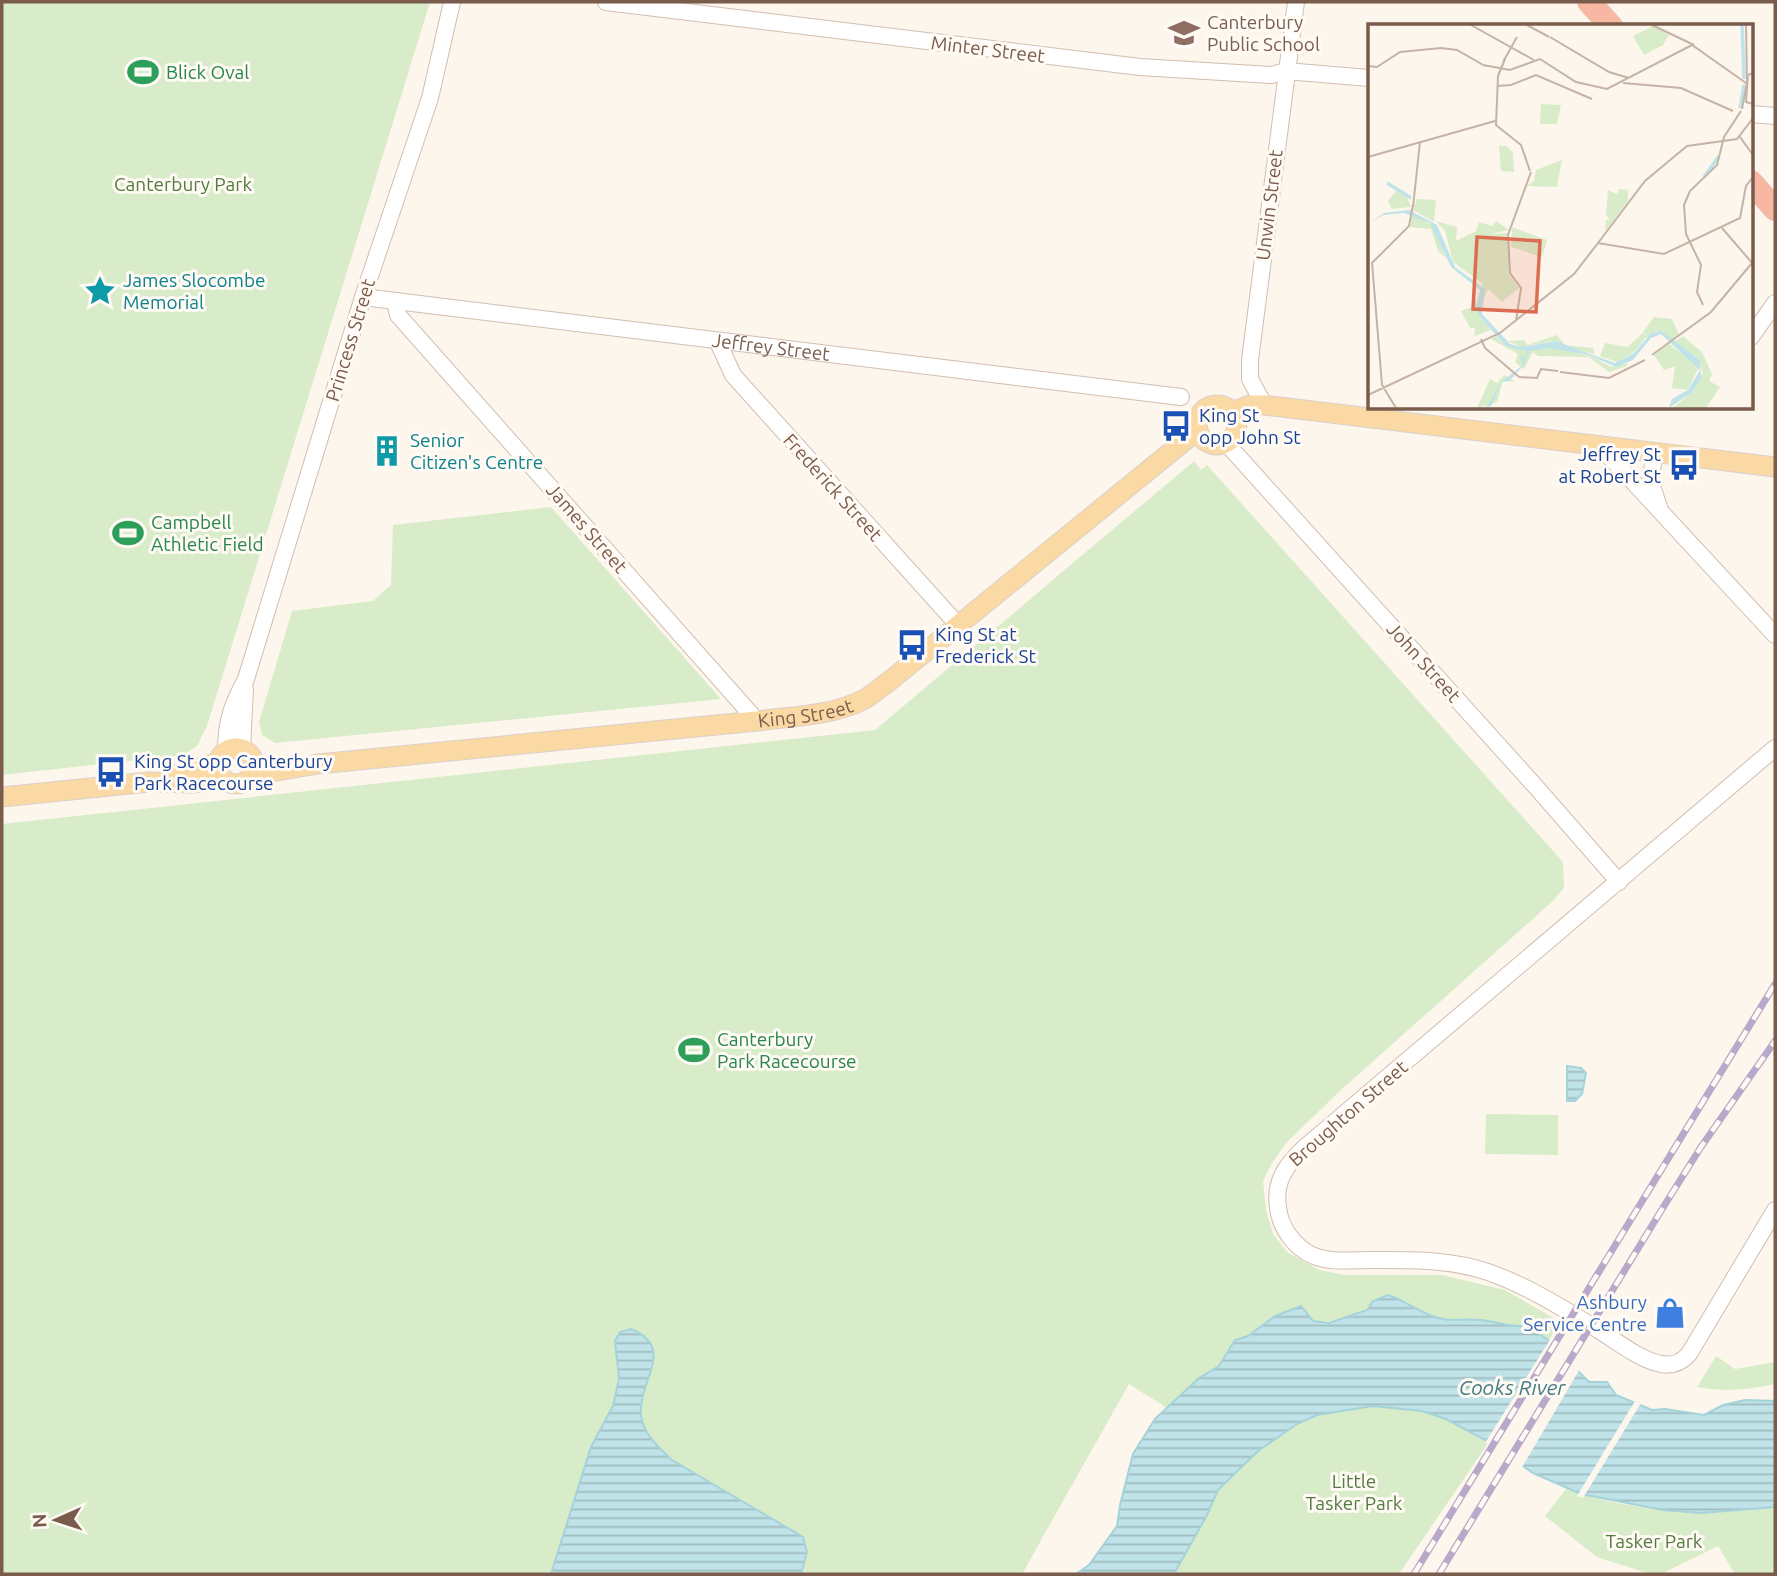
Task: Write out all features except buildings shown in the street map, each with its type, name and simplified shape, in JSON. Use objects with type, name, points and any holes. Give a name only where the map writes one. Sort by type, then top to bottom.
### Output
[{"type":"highway","points":[[1589,2],[1609,24]]},
{"type":"highway","points":[[1752,183],[1775,209]]},
{"type":"main road","points":[[1232,412],[1250,405],[1264,405],[1775,467]]},
{"type":"main road","points":[[1221,406],[1232,412],[1237,423],[1235,434],[1226,443],[1209,443],[1198,429],[1199,417],[1208,408],[1221,406]]},
{"type":"main road","name":"King Street","points":[[2,797],[149,782],[192,783],[236,763],[318,764],[757,721],[826,711],[865,699],[892,680],[1198,429]]},
{"type":"street","name":"Princess Street","points":[[236,763],[246,678],[363,297],[430,98],[452,2]]},
{"type":"street","name":"Minter Street","points":[[606,2],[1140,67],[1271,75],[1286,71],[1368,78]]},
{"type":"street","name":"Unwin Street","points":[[1264,405],[1253,388],[1249,370],[1296,2]]},
{"type":"street","points":[[1752,114],[1775,116]]},
{"type":"street","name":"Jeffrey Street","points":[[363,297],[1181,397]]},
{"type":"street","name":"James Street","points":[[395,301],[398,315],[757,721]]},
{"type":"street","points":[[1752,336],[1775,303]]},
{"type":"street","name":"Frederick Street","points":[[718,342],[733,375],[957,625]]},
{"type":"street","name":"John Street","points":[[1226,443],[1619,882]]},
{"type":"street","points":[[1598,444],[1775,635]]},
{"type":"street","points":[[1654,451],[1651,483],[1660,509]]},
{"type":"street","name":"Broughton Street","points":[[1775,748],[1295,1156],[1280,1177],[1277,1199],[1278,1213],[1290,1237],[1315,1257],[1338,1260],[1428,1261],[1471,1266],[1506,1279],[1556,1304],[1649,1360],[1664,1365],[1677,1363],[1689,1354],[1775,1210]]},
{"type":"green space","name":"Canterbury Park","points":[[2,2],[430,2],[207,726],[197,746],[183,755],[2,775]]},
{"type":"green space","name":"Canterbury Park Racecourse","points":[[1194,461],[1201,470],[1207,465],[1563,862],[1564,888],[1553,901],[1342,1089],[1287,1142],[1263,1181],[1266,1210],[1273,1234],[1287,1252],[1319,1270],[1345,1275],[1442,1275],[1505,1290],[1559,1321],[1549,1341],[1529,1326],[1514,1328],[1502,1323],[1434,1317],[1403,1300],[1373,1301],[1362,1312],[1329,1321],[1313,1321],[1301,1306],[1275,1316],[1248,1336],[1235,1340],[1219,1366],[1199,1378],[1167,1408],[1129,1384],[1022,1574],[2,1574],[2,824],[875,730]]},
{"type":"green space","points":[[551,507],[721,699],[275,743],[262,735],[259,722],[292,611],[373,601],[391,585],[393,525]]},
{"type":"green space","points":[[1486,1114],[1558,1115],[1558,1155],[1485,1154]]},
{"type":"green space","points":[[1716,1356],[1735,1369],[1775,1362],[1775,1384],[1736,1390],[1697,1387]]},
{"type":"green space","name":"Little Tasker Park","points":[[1373,1406],[1435,1414],[1489,1442],[1399,1574],[1174,1574],[1217,1493],[1247,1460],[1275,1438],[1314,1416],[1336,1410]]},
{"type":"green space","name":"Tasker Park","points":[[1566,1489],[1617,1503],[1669,1510],[1722,1511],[1775,1507],[1775,1574],[1735,1574],[1718,1546],[1661,1574],[1650,1574],[1597,1557],[1545,1516]]},
{"type":"water","points":[[1567,1066],[1581,1068],[1586,1073],[1582,1094],[1575,1101],[1567,1101]]},
{"type":"water","name":"Cooks River","points":[[1388,1295],[1438,1318],[1529,1326],[1549,1341],[1589,1382],[1607,1382],[1616,1395],[1652,1410],[1665,1409],[1704,1415],[1723,1405],[1745,1400],[1775,1401],[1775,1507],[1701,1513],[1663,1510],[1581,1494],[1533,1473],[1489,1442],[1446,1419],[1422,1411],[1373,1406],[1317,1415],[1297,1424],[1258,1451],[1218,1490],[1174,1574],[1076,1574],[1089,1565],[1117,1526],[1133,1454],[1155,1419],[1199,1378],[1219,1366],[1235,1340],[1248,1336],[1275,1316],[1301,1306],[1313,1321],[1329,1323],[1367,1310],[1373,1301]]},
{"type":"water","points":[[631,1329],[645,1337],[652,1346],[654,1355],[641,1415],[648,1434],[672,1460],[803,1537],[807,1552],[801,1574],[551,1574],[591,1447],[613,1406],[619,1379],[615,1341],[620,1332]]},
{"type":"pier","points":[[1551,1338],[1581,1367],[1521,1469],[1485,1443]]},
{"type":"pier","points":[[1635,1401],[1641,1403],[1583,1498],[1577,1496]]},
{"type":"railway","points":[[1414,1574],[1775,984]]},
{"type":"railway","points":[[1439,1574],[1701,1147],[1775,1041]]},
{"type":"place","name":"Canterbury Public School","points":[[1184,33]]},
{"type":"place","name":"Blick Oval","points":[[143,72]]},
{"type":"place","name":"James Slocombe Memorial","points":[[100,291]]},
{"type":"place","name":"King St opp John St","points":[[1176,426]]},
{"type":"place","name":"Senior Citizen's Centre","points":[[387,451]]},
{"type":"place","name":"Jeffrey St at Robert St","points":[[1684,465]]},
{"type":"place","name":"Campbell Athletic Field","points":[[128,533]]},
{"type":"place","name":"King St at Frederick St","points":[[912,645]]},
{"type":"place","name":"King St opp Canterbury Park Racecourse","points":[[111,772]]},
{"type":"place","name":"Canterbury Park Racecourse","points":[[694,1050]]},
{"type":"place","name":"Ashbury Service Centre","points":[[1670,1313]]}]
